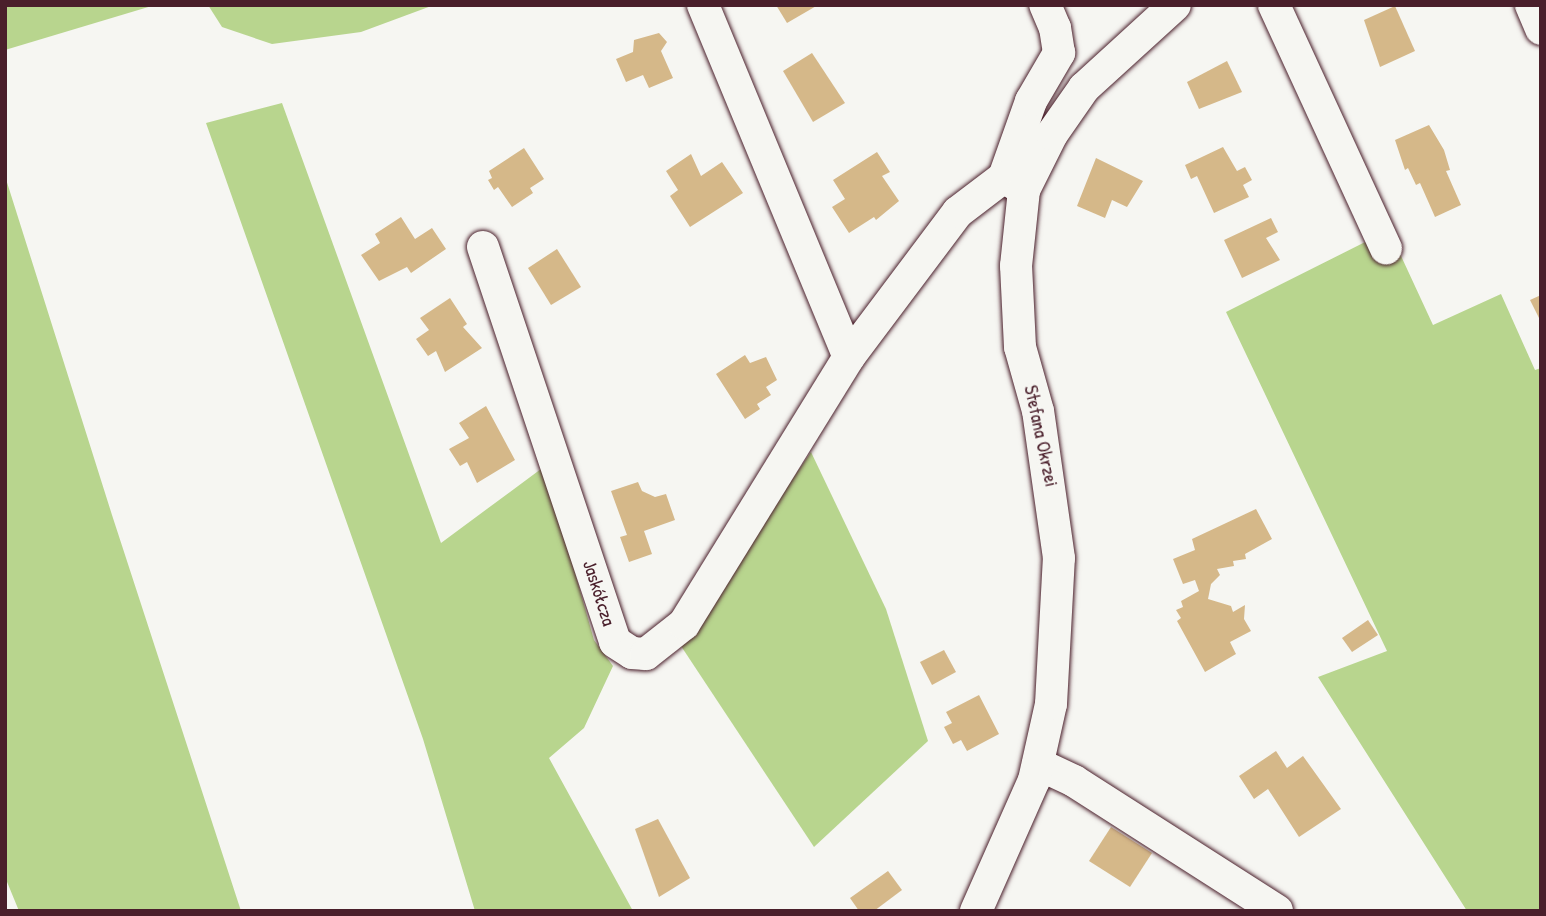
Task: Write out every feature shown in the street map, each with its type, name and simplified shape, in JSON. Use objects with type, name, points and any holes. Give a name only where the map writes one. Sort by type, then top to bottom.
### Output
[{"type":"street","points":[[703,5],[849,357]]},
{"type":"street","points":[[1014,183],[1031,101],[1059,53],[1055,28],[1045,5]]},
{"type":"street","name":"Stefana Okrzei","points":[[976,911],[1038,764],[1051,704],[1059,558],[1045,449],[1020,347],[1014,183],[1084,88],[1175,5]]},
{"type":"street","points":[[1274,5],[1386,249]]},
{"type":"street","points":[[1531,5],[1541,29]]},
{"type":"street","name":"Jaskółcza","points":[[483,247],[615,642],[632,653],[646,654],[684,624],[849,357],[957,212],[1014,183]]},
{"type":"street","points":[[1038,764],[1074,781],[1277,911]]},
{"type":"green space","points":[[5,5],[155,5],[5,50]]},
{"type":"green space","points":[[208,5],[434,5],[361,32],[272,44],[222,27]]},
{"type":"green space","points":[[282,103],[441,543],[545,466],[594,640],[613,666],[584,728],[549,758],[633,911],[475,911],[423,739],[206,123]]},
{"type":"green space","points":[[5,176],[241,911],[19,911],[5,877]]},
{"type":"green space","points":[[1389,230],[1433,325],[1501,294],[1535,370],[1541,368],[1541,911],[1467,911],[1318,677],[1387,651],[1226,312]]},
{"type":"green space","points":[[811,452],[886,609],[928,741],[814,847],[679,643]]},
{"type":"building","points":[[776,5],[818,5],[787,23]]},
{"type":"building","points":[[1395,6],[1415,51],[1380,67],[1364,20]]},
{"type":"building","points":[[659,33],[667,42],[661,51],[673,78],[649,88],[643,75],[626,82],[616,59],[633,52],[634,40]]},
{"type":"building","points":[[812,53],[845,103],[813,122],[783,71]]},
{"type":"building","points":[[1227,61],[1242,92],[1199,109],[1187,82]]},
{"type":"building","points":[[1429,125],[1444,150],[1450,170],[1446,171],[1461,205],[1435,217],[1420,183],[1416,185],[1408,168],[1405,170],[1395,140]]},
{"type":"building","points":[[1223,147],[1237,171],[1245,167],[1252,180],[1243,185],[1249,197],[1214,213],[1197,176],[1191,179],[1185,165]]},
{"type":"building","points":[[524,148],[544,179],[530,188],[533,193],[512,207],[498,187],[494,190],[488,180],[492,178],[489,171]]},
{"type":"building","points":[[877,152],[890,172],[882,176],[899,201],[876,220],[874,217],[849,233],[832,207],[845,199],[833,180]]},
{"type":"building","points":[[691,154],[701,176],[722,162],[743,193],[690,227],[670,196],[678,190],[666,171]]},
{"type":"building","points":[[1096,158],[1143,181],[1127,207],[1112,200],[1105,218],[1077,206]]},
{"type":"building","points":[[401,217],[415,239],[432,228],[446,249],[411,273],[407,267],[379,281],[361,255],[380,243],[375,234]]},
{"type":"building","points":[[1271,218],[1278,232],[1266,238],[1280,260],[1242,278],[1224,240]]},
{"type":"building","points":[[557,249],[581,287],[551,305],[528,268]]},
{"type":"building","points":[[1541,295],[1541,322],[1530,300]]},
{"type":"building","points":[[450,298],[467,324],[463,327],[482,348],[445,372],[436,351],[428,356],[416,339],[429,330],[420,318]]},
{"type":"building","points":[[745,355],[750,363],[766,357],[777,380],[766,387],[771,395],[757,404],[760,409],[745,419],[716,374]]},
{"type":"building","points":[[486,406],[515,460],[477,483],[467,462],[460,466],[449,449],[469,438],[459,423]]},
{"type":"building","points":[[638,482],[642,491],[655,497],[666,494],[675,520],[644,531],[652,554],[629,562],[620,537],[627,535],[611,491]]},
{"type":"building","points":[[1256,509],[1272,539],[1245,554],[1246,559],[1233,561],[1234,566],[1217,569],[1220,575],[1211,584],[1208,599],[1231,606],[1233,612],[1245,605],[1244,619],[1251,631],[1230,642],[1236,654],[1205,672],[1177,621],[1181,618],[1176,610],[1183,607],[1181,601],[1199,591],[1195,580],[1183,584],[1173,559],[1195,550],[1192,539]]},
{"type":"building","points":[[1368,620],[1378,635],[1352,652],[1342,638]]},
{"type":"building","points":[[944,650],[956,672],[932,685],[920,662]]},
{"type":"building","points":[[979,695],[999,734],[967,751],[961,740],[953,744],[944,727],[952,723],[946,712]]},
{"type":"building","points":[[1276,751],[1287,768],[1303,756],[1341,809],[1299,837],[1268,789],[1254,799],[1239,776]]},
{"type":"building","points":[[658,819],[690,878],[659,897],[635,829]]},
{"type":"building","points":[[1111,827],[1152,853],[1130,887],[1089,861]]},
{"type":"building","points":[[888,871],[902,890],[874,911],[859,911],[850,898]]}]
